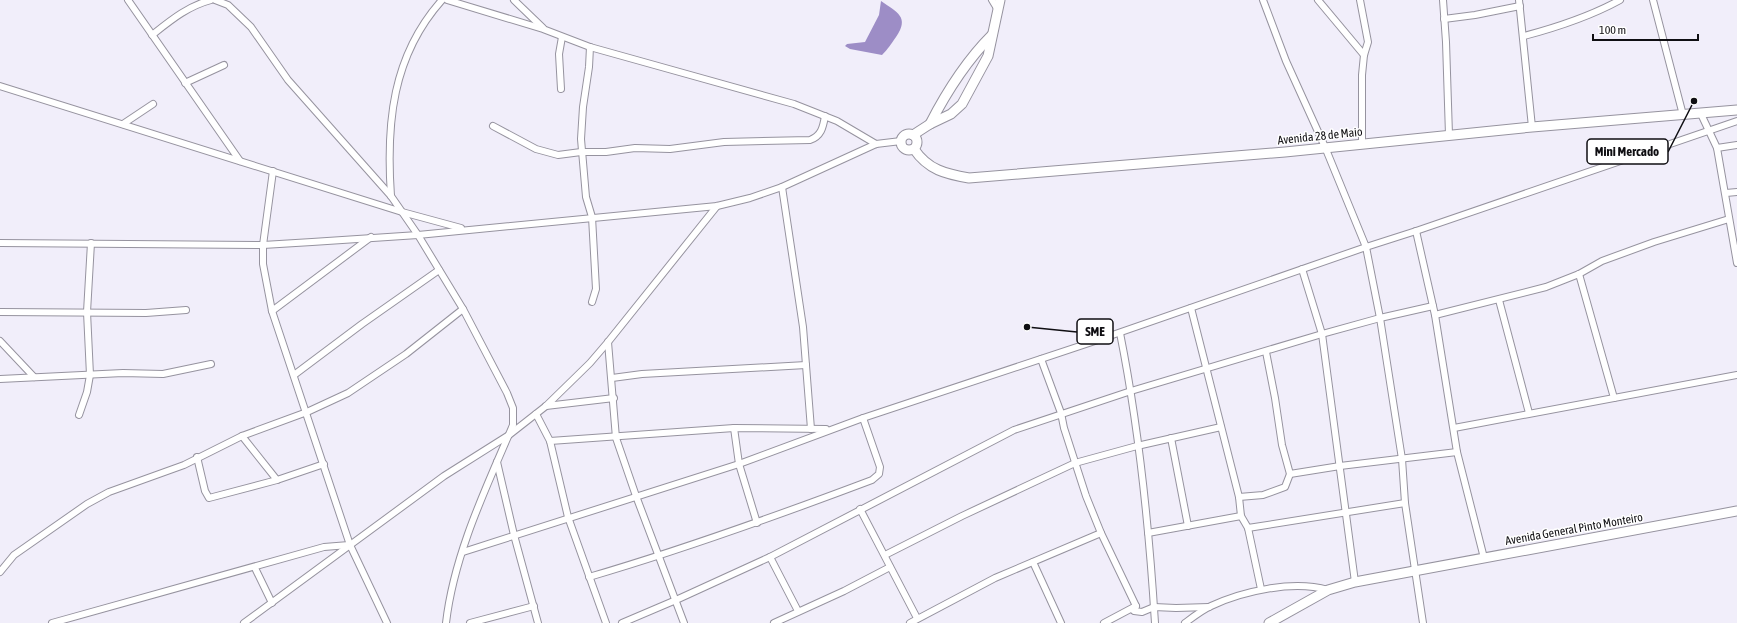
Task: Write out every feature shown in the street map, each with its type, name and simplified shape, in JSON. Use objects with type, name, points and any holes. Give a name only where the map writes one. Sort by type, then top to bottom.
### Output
[{"type":"street","points":[[128,0],[240,161]]},
{"type":"street","points":[[152,35],[180,13],[198,4],[211,0]]},
{"type":"street","points":[[215,0],[228,5],[251,27],[288,80],[391,196],[418,235],[463,309],[507,393],[514,416],[509,435],[472,525],[463,552],[446,623]]},
{"type":"street","points":[[391,196],[390,151],[392,111],[396,85],[412,42],[442,0]]},
{"type":"street","points":[[446,0],[543,29],[590,47],[765,94],[825,116],[858,132],[876,144]]},
{"type":"street","points":[[514,0],[543,29]]},
{"type":"street","points":[[992,0],[998,10]]},
{"type":"street","points":[[913,135],[917,140],[914,150],[906,150],[901,145],[901,141],[905,135],[913,135],[930,124],[951,114],[962,104],[988,56],[1000,0]]},
{"type":"street","points":[[1263,0],[1301,98],[1324,147],[1366,247],[1380,318],[1402,459],[1405,503],[1423,623]]},
{"type":"street","points":[[1318,0],[1364,55]]},
{"type":"street","points":[[1360,0],[1368,37],[1364,55],[1361,94],[1362,144]]},
{"type":"street","points":[[1443,0],[1449,135]]},
{"type":"street","points":[[1524,36],[1564,26],[1594,14],[1620,0]]},
{"type":"street","points":[[1653,0],[1683,115]]},
{"type":"street","points":[[1444,19],[1481,14],[1520,3],[1532,127]]},
{"type":"street","points":[[930,124],[950,88],[968,62],[992,35]]},
{"type":"street","points":[[561,89],[559,54],[562,37]]},
{"type":"street","points":[[590,47],[589,67],[582,107],[581,152],[586,197],[592,217],[596,289],[592,302]]},
{"type":"street","points":[[185,83],[224,65]]},
{"type":"street","points":[[0,86],[402,212],[467,229]]},
{"type":"street","points":[[123,124],[153,104]]},
{"type":"street","name":"Avenida 28 de Maio","points":[[914,150],[920,158],[936,171],[969,178],[1171,162],[1532,127],[1737,110]]},
{"type":"street","points":[[1701,114],[1718,148],[1737,263]]},
{"type":"street","points":[[493,126],[508,136],[548,154],[558,155],[581,152],[606,152],[635,148],[670,149],[724,142],[810,140],[817,138],[821,132],[825,116]]},
{"type":"street","points":[[463,552],[568,517],[739,464],[863,418],[1120,333],[1366,247],[1652,150],[1710,132],[1737,121]]},
{"type":"street","points":[[0,243],[263,245],[418,235],[467,229],[717,206],[750,198],[782,187],[876,144],[901,141]]},
{"type":"street","points":[[1718,148],[1737,146]]},
{"type":"street","points":[[273,171],[263,245],[263,264],[272,311],[307,412],[350,545],[387,623]]},
{"type":"street","points":[[782,187],[803,327],[811,429]]},
{"type":"street","points":[[1726,193],[1737,192]]},
{"type":"street","points":[[244,623],[444,476],[509,435],[546,406],[590,363],[608,342],[717,206]]},
{"type":"street","points":[[1435,315],[1546,287],[1580,274],[1602,261],[1654,242],[1729,219]]},
{"type":"street","points":[[1416,231],[1435,315],[1457,452],[1484,558]]},
{"type":"street","points":[[272,311],[372,237]]},
{"type":"street","points":[[79,415],[87,392],[90,375],[87,312],[91,243]]},
{"type":"street","points":[[1302,269],[1322,334],[1340,466],[1344,512],[1355,582]]},
{"type":"street","points":[[294,375],[362,324],[439,270]]},
{"type":"street","points":[[1580,274],[1614,398]]},
{"type":"street","points":[[1499,300],[1529,413]]},
{"type":"street","points":[[622,623],[770,557],[1014,430],[1061,413],[1131,391],[1266,352],[1322,334],[1380,318],[1433,306]]},
{"type":"street","points":[[1192,308],[1239,497],[1241,516],[1248,528],[1261,589]]},
{"type":"street","points":[[0,572],[14,556],[87,504],[109,492],[153,477],[242,436],[307,412],[348,393],[406,354],[463,309]]},
{"type":"street","points":[[0,312],[146,313],[186,310]]},
{"type":"street","points":[[1120,333],[1131,391],[1138,446],[1148,533],[1155,623]]},
{"type":"street","points":[[0,341],[34,377]]},
{"type":"street","points":[[608,342],[614,398],[616,438],[636,496],[684,623]]},
{"type":"street","points":[[1239,497],[1273,492],[1285,487],[1290,474],[1282,445],[1266,352]]},
{"type":"street","points":[[1041,359],[1061,413],[1075,463],[1101,533],[1136,606],[1134,611],[1137,612],[1154,607],[1209,607]]},
{"type":"street","points":[[0,379],[90,375],[163,374],[211,364]]},
{"type":"street","points":[[612,378],[642,374],[806,365]]},
{"type":"street","points":[[1454,428],[1737,375]]},
{"type":"street","points":[[546,406],[614,398]]},
{"type":"street","points":[[536,414],[550,441],[568,517],[606,623]]},
{"type":"street","points":[[589,577],[659,556],[757,523],[872,480],[879,474],[880,467],[863,418]]},
{"type":"street","points":[[885,555],[962,516],[1075,463],[1138,446],[1221,427]]},
{"type":"street","points":[[550,441],[616,438],[734,428],[831,429]]},
{"type":"street","points":[[734,428],[739,464],[757,523]]},
{"type":"street","points":[[242,436],[277,480]]},
{"type":"street","points":[[1171,438],[1188,526]]},
{"type":"street","points":[[1290,474],[1340,466],[1457,452]]},
{"type":"street","points":[[197,457],[205,491],[209,498],[277,480],[324,464]]},
{"type":"street","points":[[497,462],[514,535],[538,623]]},
{"type":"street","points":[[1248,528],[1405,503]]},
{"type":"street","points":[[860,509],[917,618]]},
{"type":"street","name":"Avenida General Pinto Monteiro","points":[[1269,623],[1328,590],[1355,582],[1737,511]]},
{"type":"street","points":[[1148,533],[1241,516]]},
{"type":"street","points":[[910,623],[995,578],[1101,533]]},
{"type":"street","points":[[52,623],[324,548],[350,545]]},
{"type":"street","points":[[770,557],[798,611]]},
{"type":"street","points":[[1033,562],[1061,623]]},
{"type":"street","points":[[774,623],[844,591],[890,567]]},
{"type":"street","points":[[254,568],[272,603]]},
{"type":"street","points":[[1185,623],[1209,607],[1261,589],[1309,586],[1328,590]]},
{"type":"street","points":[[470,623],[534,606]]},
{"type":"street","points":[[1104,623],[1136,606]]},
{"type":"shaded area","points":[[881,1],[892,8],[902,20],[900,30],[888,49],[882,55],[850,49],[845,46],[847,44],[865,42],[879,15]]},
{"type":"place","name":"Mini Mercado","points":[[1694,101]]},
{"type":"place","name":"SME","points":[[1027,327]]}]
